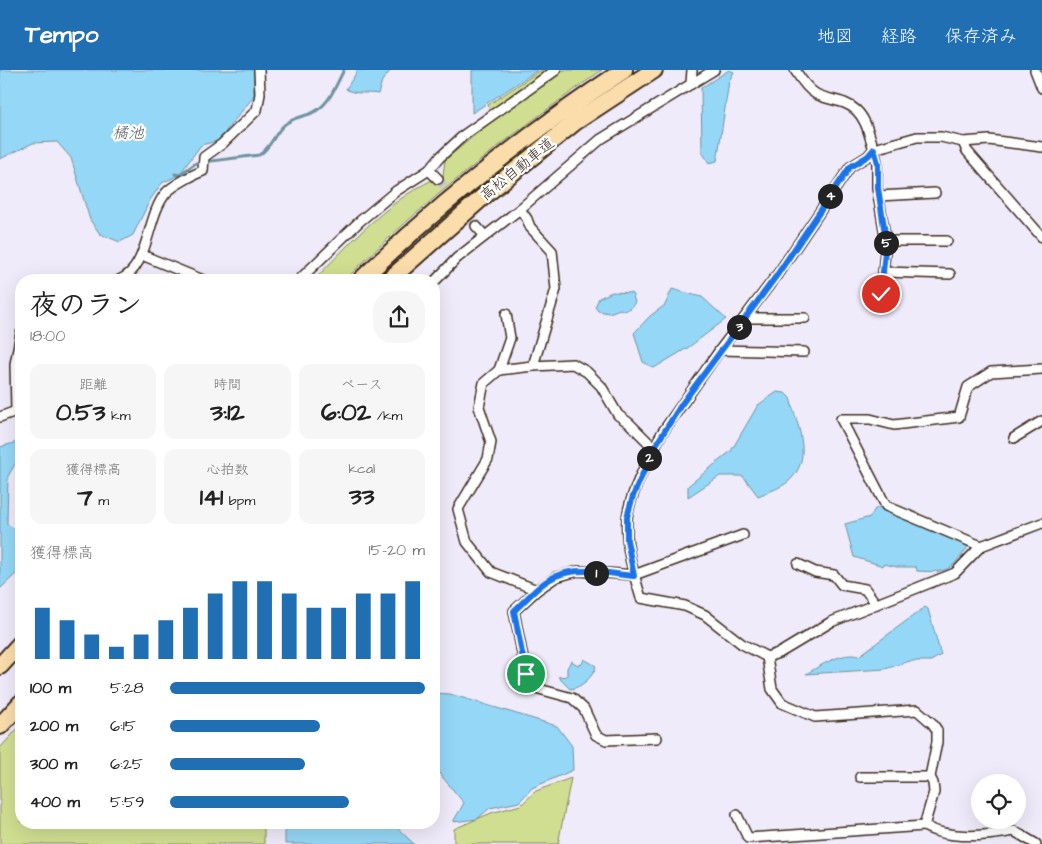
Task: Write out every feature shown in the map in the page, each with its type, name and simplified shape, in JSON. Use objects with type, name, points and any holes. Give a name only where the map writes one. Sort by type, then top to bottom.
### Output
[{"type":"highway","name":"高松自動車道","points":[[368,274],[470,181],[568,107],[624,70]]},
{"type":"highway","name":"高松自動車道","points":[[396,274],[485,195],[575,122],[654,70]]},
{"type":"highway","points":[[0,666],[15,650]]},
{"type":"highway","points":[[0,726],[15,710]]},
{"type":"street","points":[[129,274],[132,272],[142,255],[158,205],[167,191],[204,171],[204,157],[222,144],[257,110],[260,94],[259,70]]},
{"type":"street","points":[[305,274],[360,221],[396,191],[430,170],[439,158],[464,135],[556,70]]},
{"type":"street","points":[[691,84],[692,70]]},
{"type":"street","points":[[440,276],[457,258],[520,209],[600,140],[714,70]]},
{"type":"street","points":[[795,70],[800,80],[815,94],[846,103],[857,111],[866,123],[878,163],[878,196],[886,240],[881,294]]},
{"type":"street","points":[[1035,70],[1042,88]]},
{"type":"street","points":[[1042,147],[990,140],[963,142],[941,137],[917,137],[874,149],[868,156],[850,167],[813,225],[746,318],[720,350],[681,405],[654,448],[633,496],[627,517],[627,540],[634,576],[641,598],[686,606],[704,614],[742,644],[767,657],[781,652],[831,622],[955,573],[980,546],[1042,523]]},
{"type":"street","points":[[963,142],[967,151],[1042,237]]},
{"type":"street","points":[[430,170],[438,179]]},
{"type":"street","points":[[878,196],[934,193]]},
{"type":"street","points":[[520,209],[528,219],[530,227],[552,251],[556,289],[533,366]]},
{"type":"street","points":[[476,226],[485,236]]},
{"type":"street","points":[[886,240],[948,240]]},
{"type":"street","points":[[142,255],[188,274]]},
{"type":"street","points":[[884,272],[950,274]]},
{"type":"street","points":[[506,314],[510,338],[499,370],[484,383],[479,407],[491,442],[488,459],[458,509],[467,542],[491,572],[537,590]]},
{"type":"street","points":[[746,318],[805,318]]},
{"type":"street","points":[[720,350],[804,352]]},
{"type":"street","points":[[499,370],[573,364],[587,372],[601,386],[618,415],[629,422],[654,448]]},
{"type":"street","points":[[980,546],[886,506],[881,500],[852,436],[842,419],[870,419],[894,425],[959,417],[968,387],[990,372],[1042,369]]},
{"type":"street","points":[[0,417],[15,413]]},
{"type":"street","points":[[1014,438],[1042,421]]},
{"type":"street","points":[[657,738],[606,740],[596,735],[584,709],[572,698],[539,690],[526,674],[514,611],[556,576],[578,571],[634,576],[743,534]]},
{"type":"street","points":[[798,564],[815,572],[834,574],[842,585],[865,589],[876,604]]},
{"type":"street","points":[[767,657],[772,689],[782,703],[816,717],[918,710],[932,723],[937,730],[937,742],[930,777],[934,792],[924,826]]},
{"type":"street","points":[[860,777],[930,777]]},
{"type":"street","points":[[737,815],[748,838],[924,826],[931,830],[952,834],[994,834],[1014,831],[1036,844]]},
{"type":"green space","points":[[541,70],[602,70],[469,169],[405,223],[351,274],[320,274],[358,235],[390,207],[424,184],[443,175],[445,160],[494,119],[488,105]]},
{"type":"green space","points":[[15,732],[15,829],[264,829],[264,844],[0,844],[0,748]]},
{"type":"green space","points":[[571,778],[558,844],[454,844],[454,829],[491,813],[521,805],[536,791]]},
{"type":"water","name":"橘池","points":[[0,70],[254,70],[254,96],[218,141],[201,145],[179,175],[162,183],[150,200],[133,235],[120,242],[100,234],[90,220],[71,158],[57,142],[33,143],[0,159]]},
{"type":"water","points":[[358,70],[391,70],[382,81],[378,94],[357,93],[346,89]]},
{"type":"water","points":[[472,70],[538,70],[472,113]]},
{"type":"water","points":[[729,70],[734,72],[729,81],[717,161],[709,163],[702,152],[701,88]]},
{"type":"water","points":[[672,289],[702,297],[726,319],[689,347],[654,368],[643,362],[634,333],[650,316],[665,305]]},
{"type":"water","points":[[612,292],[632,293],[635,302],[631,308],[624,311],[620,309],[609,313],[598,311],[595,307],[599,298]]},
{"type":"water","points":[[777,392],[785,393],[790,398],[802,441],[801,462],[797,472],[782,486],[758,496],[743,476],[720,476],[688,497],[688,486],[731,451],[758,405]]},
{"type":"water","points":[[15,443],[15,464],[8,476],[7,524],[15,529],[15,575],[0,589],[0,447]]},
{"type":"water","points":[[880,507],[956,539],[968,547],[952,566],[942,571],[917,571],[916,567],[897,567],[884,564],[883,566],[854,557],[845,524],[870,517],[875,509]]},
{"type":"water","points":[[925,607],[928,609],[941,655],[931,661],[910,661],[885,669],[806,674],[838,657],[859,656]]},
{"type":"water","points":[[584,659],[596,666],[595,670],[583,684],[570,689],[558,677],[567,676],[567,668],[571,661],[578,665],[582,664]]},
{"type":"water","points":[[440,693],[450,694],[557,726],[572,746],[573,770],[532,788],[519,802],[490,808],[477,819],[453,822],[464,803],[440,774]]},
{"type":"water","points":[[287,829],[398,829],[414,844],[285,844],[285,832]]},
{"type":"waterway","points":[[175,174],[179,175],[196,163],[259,155],[267,149],[284,125],[318,110],[328,100],[344,70]]},
{"type":"tunnel","points":[[438,179],[476,226]]},
{"type":"route","points":[[526,674],[514,611],[556,576],[578,571],[634,576],[627,540],[627,517],[633,496],[654,448],[681,405],[720,350],[746,318],[813,225],[850,167],[868,156],[874,149],[878,163],[878,188],[886,240],[881,294]]}]
